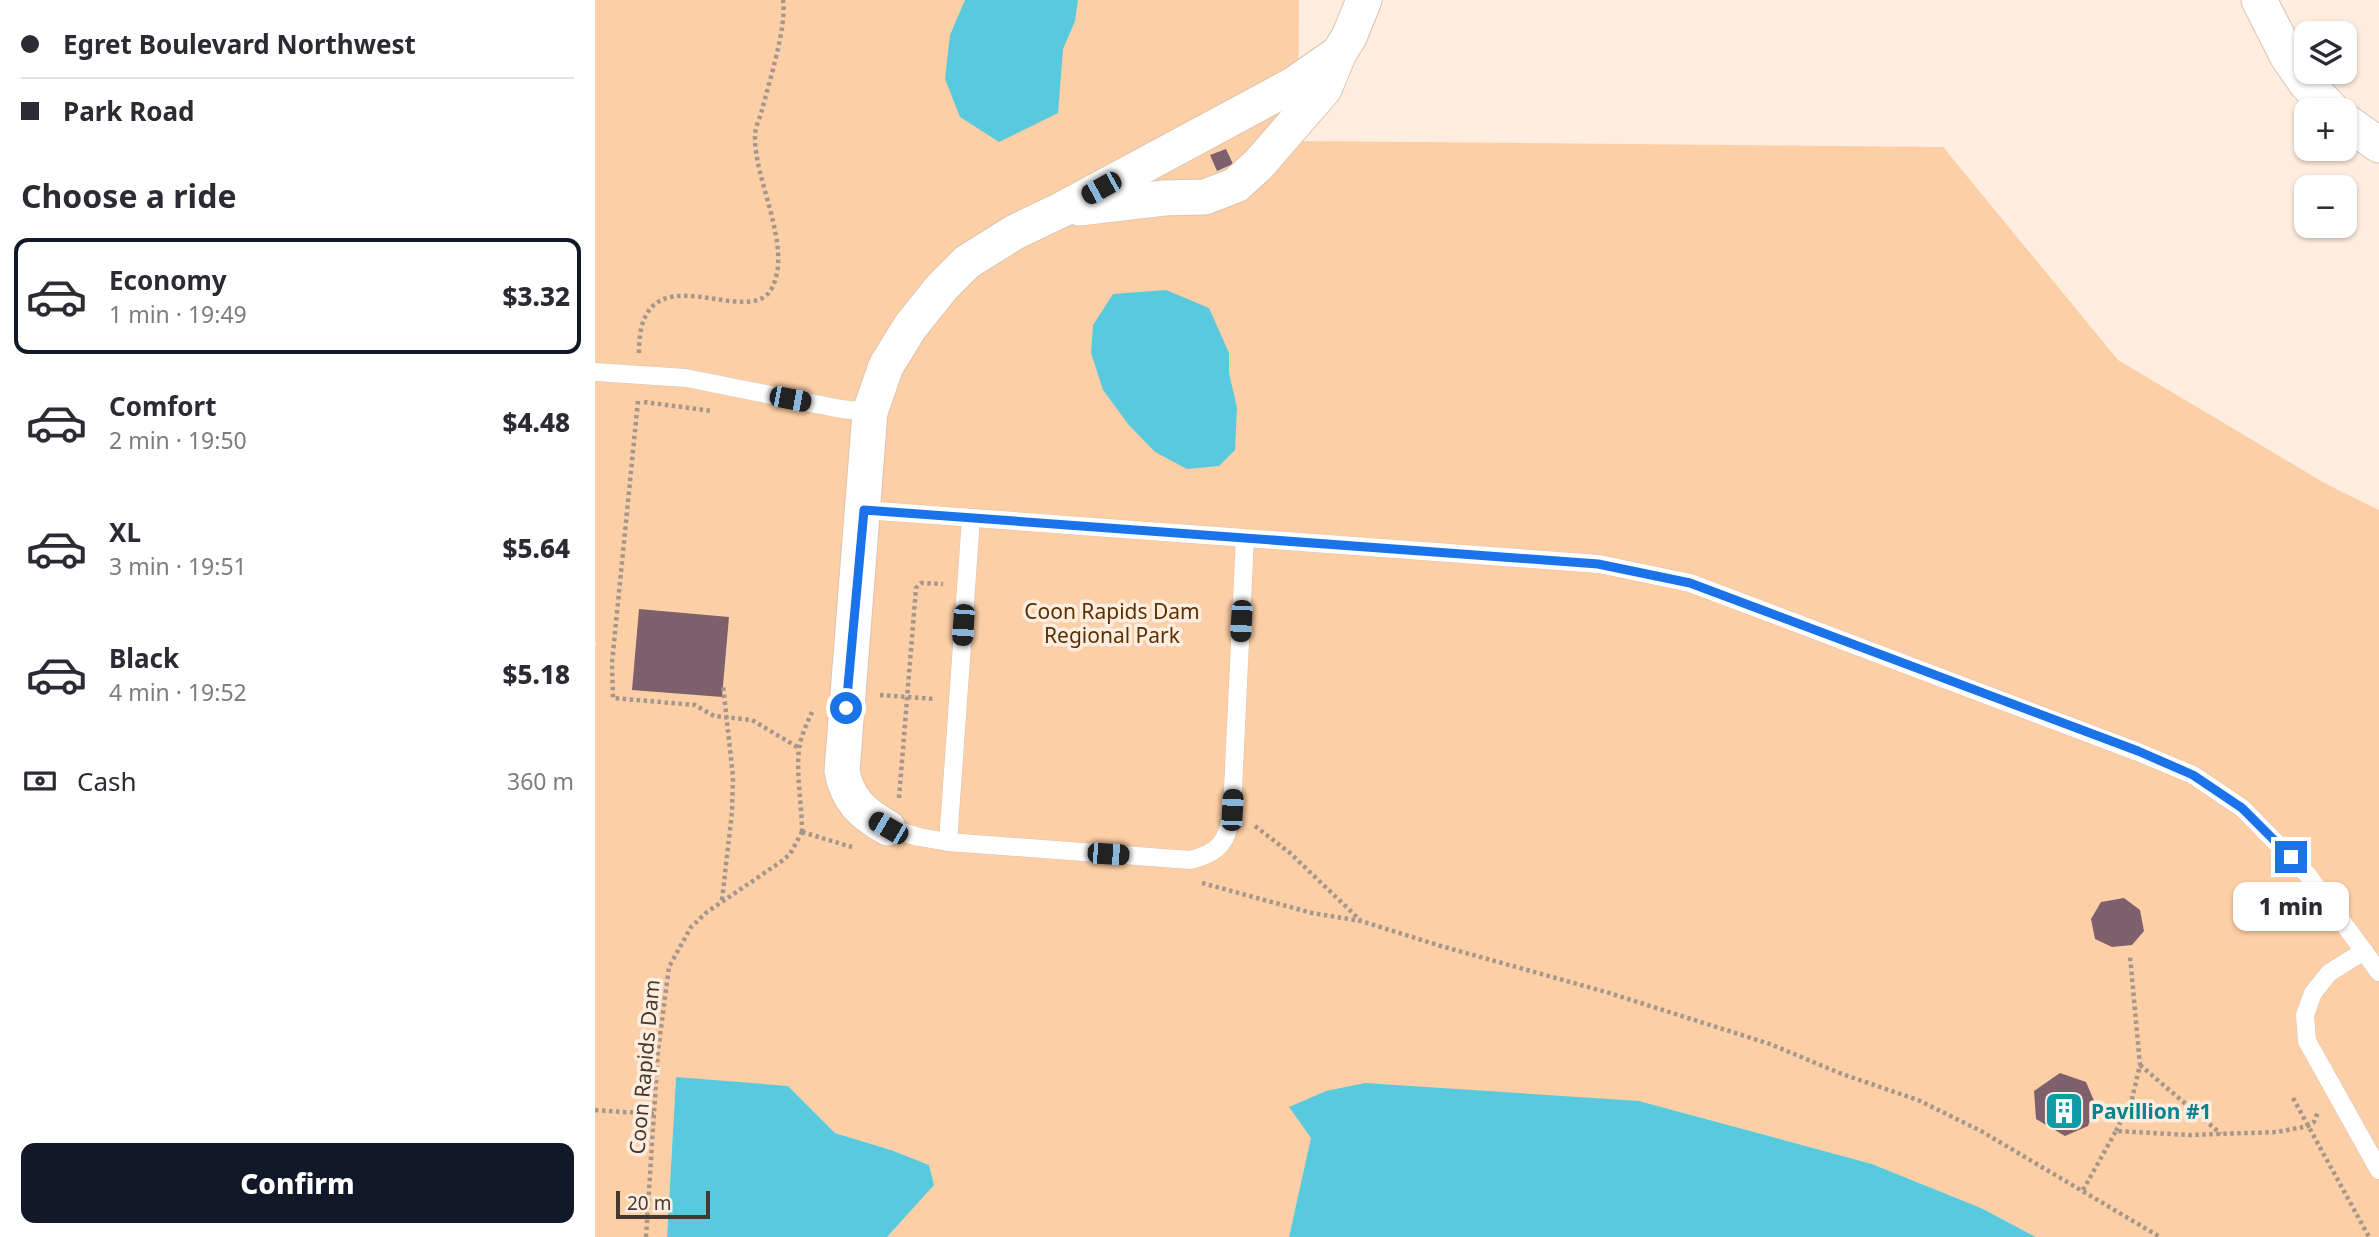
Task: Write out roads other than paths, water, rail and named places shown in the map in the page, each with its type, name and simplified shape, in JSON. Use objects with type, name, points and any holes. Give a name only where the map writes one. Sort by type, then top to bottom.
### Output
[{"type":"street","points":[[1061,210],[1164,198],[1205,197],[1236,185],[1259,164],[1324,89],[1364,0]]},
{"type":"street","points":[[2259,0],[2288,57],[2305,83],[2320,98]]},
{"type":"street","points":[[888,828],[872,819],[849,795],[842,771],[870,412],[891,358],[910,327],[942,287],[967,262],[1015,232],[1293,85],[1339,53]]},
{"type":"street","points":[[2357,129],[2379,145]]},
{"type":"lane","points":[[595,372],[686,378],[841,409],[870,412]]},
{"type":"lane","points":[[864,510],[1598,564],[1690,583],[2138,751],[2193,775],[2242,808],[2307,874],[2379,972]]},
{"type":"lane","points":[[947,842],[971,518]]},
{"type":"lane","points":[[888,828],[947,842],[1190,860],[1210,855],[1222,844],[1232,810],[1245,538]]},
{"type":"lane","points":[[2364,951],[2329,973],[2312,993],[2305,1015],[2307,1041],[2379,1170]]},
{"type":"water","points":[[965,0],[1078,0],[1075,21],[1063,49],[1058,113],[999,142],[960,117],[945,79],[950,35]]},
{"type":"water","points":[[1166,290],[1209,308],[1229,353],[1229,373],[1237,408],[1235,450],[1219,466],[1187,469],[1155,452],[1128,424],[1103,390],[1091,353],[1093,325],[1113,294]]},
{"type":"water","points":[[676,1077],[788,1086],[835,1133],[929,1165],[934,1185],[887,1237],[667,1237]]},
{"type":"water","points":[[1365,1083],[1639,1101],[1872,1164],[1981,1208],[2036,1237],[1289,1237],[1311,1138],[1289,1107],[1326,1091]]},
{"type":"place","name":"Pavillion #1","points":[[2064,1111]]},
{"type":"park label","name":"Coon Rapids Dam Regional Park","points":[[1112,623]]}]
